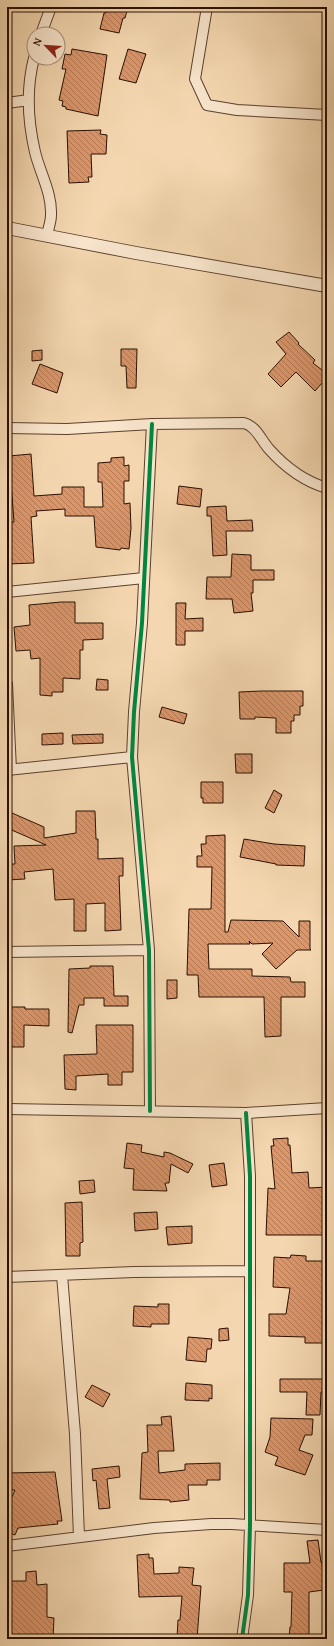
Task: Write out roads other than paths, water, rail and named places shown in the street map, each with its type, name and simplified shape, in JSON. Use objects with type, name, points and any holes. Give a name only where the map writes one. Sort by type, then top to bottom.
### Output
[{"type":"street","points":[[44,26],[51,7]]},
{"type":"street","points":[[207,7],[195,79],[207,105],[236,110],[327,115]]},
{"type":"street","points":[[33,66],[29,100],[30,121],[36,153],[49,199],[51,215],[47,236]]},
{"type":"street","points":[[7,103],[29,100]]},
{"type":"street","points":[[7,228],[136,254],[327,286]]},
{"type":"street","points":[[7,428],[67,429],[152,424],[241,422],[254,428],[270,450],[291,471],[314,484],[327,488]]},
{"type":"street","points":[[150,1111],[149,950],[132,758],[144,578],[152,424]]},
{"type":"street","points":[[7,592],[144,578]]},
{"type":"street","points":[[7,684],[9,770],[132,758]]},
{"type":"street","points":[[7,952],[149,950]]},
{"type":"street","points":[[7,1110],[246,1113],[327,1108]]},
{"type":"street","points":[[242,1639],[248,1595],[250,1525],[250,1176],[246,1113]]},
{"type":"street","points":[[7,1277],[134,1272],[250,1271]]},
{"type":"street","points":[[62,1275],[75,1434],[80,1538]]},
{"type":"street","points":[[7,1546],[154,1528],[232,1524],[327,1530]]}]
